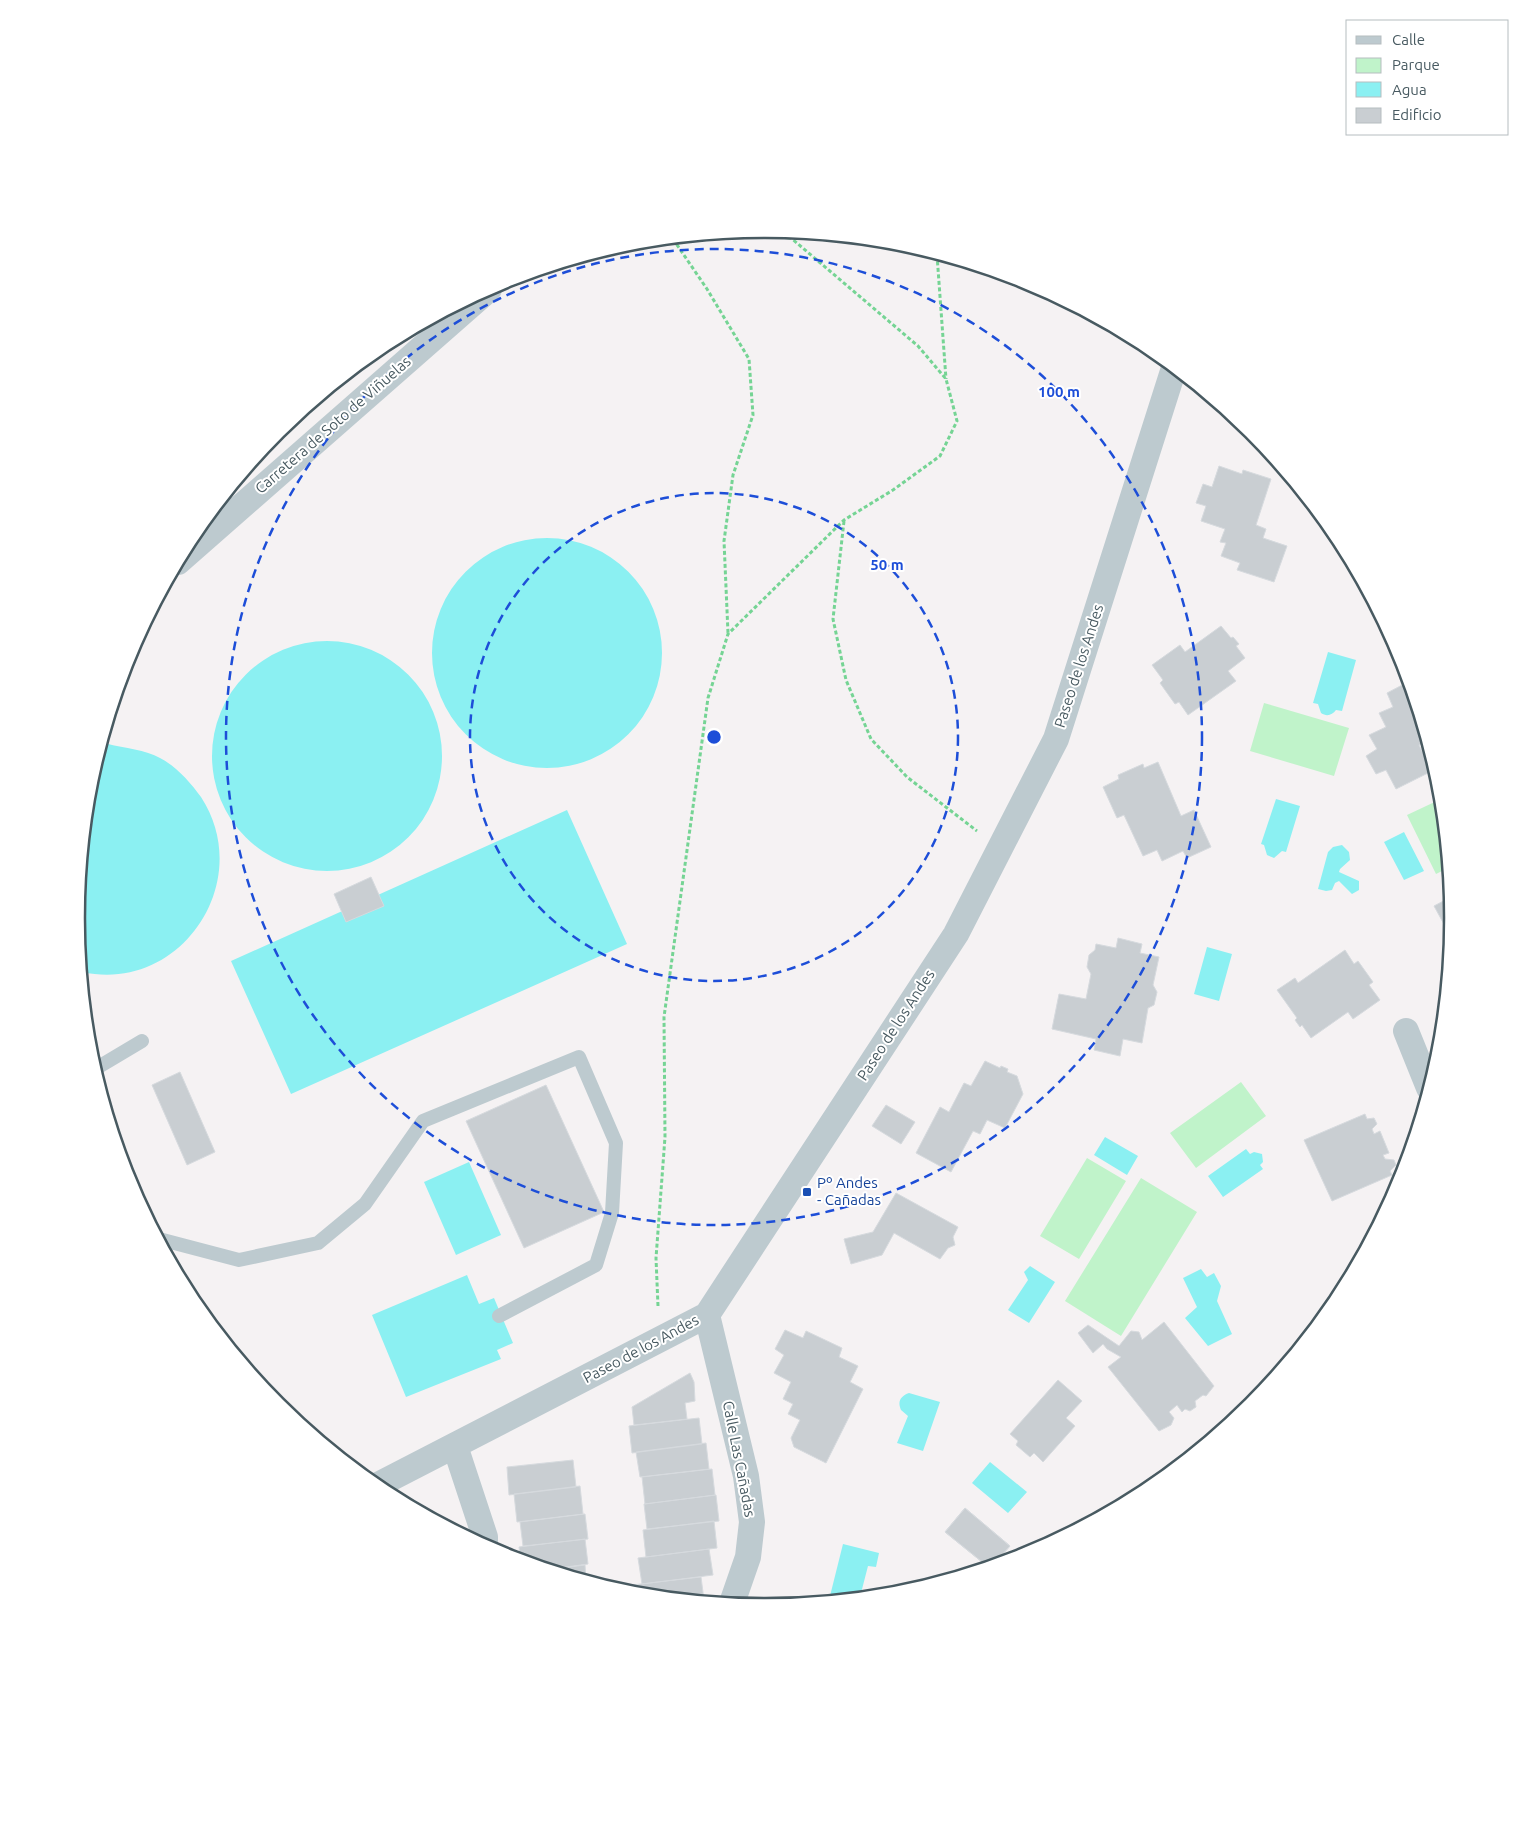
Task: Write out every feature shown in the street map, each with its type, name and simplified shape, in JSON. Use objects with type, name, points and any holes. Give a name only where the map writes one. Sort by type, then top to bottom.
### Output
[{"type":"street","name":"Carretera de Soto de Viñuelas","points":[[196,546],[467,308]]},
{"type":"street","name":"Paseo de los Andes","points":[[385,1481],[707,1315],[956,934],[1056,739],[1172,375]]},
{"type":"street","points":[[1406,1030],[1425,1078]]},
{"type":"street","name":"Calle Las Cañadas","points":[[707,1315],[746,1476],[752,1522],[748,1557],[734,1597]]},
{"type":"street","points":[[455,1446],[485,1537]]},
{"type":"lane","points":[[101,1065],[142,1040]]},
{"type":"lane","points":[[167,1241],[239,1260],[318,1243],[365,1204],[423,1122],[579,1057],[616,1143],[612,1213],[596,1265],[498,1316]]},
{"type":"path","points":[[792,239],[918,346],[946,379]]},
{"type":"path","points":[[660,1340],[656,1258],[666,1137],[664,1017],[708,698],[728,634],[724,541],[733,475],[753,415],[749,359],[707,289],[676,244]]},
{"type":"path","points":[[728,634],[844,520],[893,490],[940,456],[957,421],[946,379],[938,261]]},
{"type":"path","points":[[844,520],[833,619],[846,680],[871,739],[907,777],[999,847]]},
{"type":"green space","points":[[1264,703],[1349,728],[1334,776],[1250,751]]},
{"type":"green space","points":[[1434,802],[1443,871],[1436,874],[1407,815]]},
{"type":"green space","points":[[1241,1082],[1266,1116],[1196,1168],[1170,1133]]},
{"type":"green space","points":[[1087,1158],[1126,1181],[1079,1259],[1040,1236]]},
{"type":"green space","points":[[1141,1178],[1197,1212],[1121,1336],[1065,1301]]},
{"type":"water","points":[[547,538],[569,540],[591,547],[611,557],[636,580],[643,589],[657,620],[662,653],[660,675],[653,697],[643,717],[620,742],[611,749],[580,763],[547,768],[525,766],[503,759],[483,749],[458,726],[451,717],[437,686],[432,653],[434,631],[441,609],[451,589],[474,564],[483,557],[514,543]]},
{"type":"water","points":[[316,641],[338,641],[371,649],[391,660],[409,674],[423,692],[434,712],[440,733],[442,756],[440,779],[434,800],[423,820],[409,838],[391,852],[371,863],[338,871],[316,871],[283,863],[263,852],[245,838],[231,820],[220,800],[212,767],[212,745],[220,712],[231,692],[245,674],[263,660],[283,649]]},
{"type":"water","points":[[1328,652],[1356,660],[1342,711],[1336,710],[1327,715],[1321,713],[1318,704],[1313,703]]},
{"type":"water","points":[[108,744],[154,755],[178,770],[188,780],[201,797],[216,830],[220,863],[214,895],[199,924],[178,948],[150,966],[118,974],[87,972],[86,962],[86,874],[98,785]]},
{"type":"water","points":[[1276,799],[1300,806],[1286,852],[1282,851],[1274,858],[1267,855],[1264,845],[1261,844]]},
{"type":"water","points":[[567,810],[627,944],[291,1094],[231,961]]},
{"type":"water","points":[[1404,832],[1424,871],[1404,880],[1384,842]]},
{"type":"water","points":[[1342,845],[1349,852],[1350,860],[1339,872],[1359,881],[1359,890],[1352,894],[1339,881],[1335,883],[1332,890],[1318,889],[1328,852],[1333,847]]},
{"type":"water","points":[[1207,947],[1232,954],[1219,1001],[1194,994]]},
{"type":"water","points":[[1105,1137],[1138,1156],[1127,1175],[1094,1155]]},
{"type":"water","points":[[1246,1149],[1250,1154],[1254,1152],[1262,1154],[1263,1162],[1260,1165],[1263,1169],[1223,1197],[1208,1176]]},
{"type":"water","points":[[469,1162],[501,1235],[456,1255],[424,1182]]},
{"type":"water","points":[[1030,1266],[1055,1282],[1029,1323],[1008,1310],[1028,1280],[1024,1272]]},
{"type":"water","points":[[1201,1269],[1207,1277],[1214,1273],[1221,1286],[1217,1301],[1232,1334],[1208,1346],[1185,1318],[1197,1307],[1183,1278]]},
{"type":"water","points":[[467,1275],[479,1304],[494,1298],[513,1343],[497,1350],[501,1359],[406,1397],[372,1315]]},
{"type":"water","points":[[909,1393],[940,1402],[923,1451],[897,1443],[908,1416],[901,1410],[900,1401],[902,1397]]},
{"type":"water","points":[[990,1462],[1027,1492],[1008,1513],[972,1483]]},
{"type":"water","points":[[843,1544],[879,1553],[876,1567],[868,1566],[862,1590],[830,1594]]},
{"type":"building","points":[[1219,466],[1242,474],[1243,470],[1271,479],[1256,525],[1266,529],[1263,538],[1287,546],[1274,582],[1237,570],[1240,563],[1221,556],[1226,543],[1220,542],[1225,529],[1201,521],[1206,506],[1196,503],[1203,484],[1212,487]]},
{"type":"building","points":[[1221,626],[1239,644],[1236,646],[1245,658],[1228,671],[1236,681],[1188,715],[1179,702],[1175,704],[1160,683],[1163,680],[1152,665],[1180,645],[1185,652]]},
{"type":"building","points":[[1402,685],[1421,742],[1419,745],[1424,755],[1428,773],[1396,789],[1386,770],[1376,774],[1366,756],[1377,749],[1369,735],[1386,727],[1379,713],[1393,707],[1387,693]]},
{"type":"building","points":[[1158,762],[1181,816],[1194,810],[1211,847],[1187,858],[1183,851],[1162,861],[1157,850],[1143,856],[1124,815],[1117,818],[1103,787],[1119,779],[1118,775],[1143,764],[1144,768]]},
{"type":"building","points":[[371,877],[384,906],[346,922],[334,894]]},
{"type":"building","points":[[1444,901],[1444,924],[1434,906]]},
{"type":"building","points":[[1118,938],[1142,944],[1140,953],[1159,957],[1153,985],[1157,992],[1154,1005],[1148,1008],[1142,1043],[1123,1039],[1120,1056],[1094,1050],[1096,1039],[1052,1029],[1059,994],[1086,999],[1091,974],[1087,967],[1089,955],[1095,950],[1096,944],[1116,948]]},
{"type":"building","points":[[1345,950],[1354,964],[1358,961],[1373,982],[1369,985],[1380,1000],[1353,1019],[1348,1012],[1311,1038],[1302,1025],[1300,1027],[1295,1020],[1297,1018],[1277,990],[1295,978],[1298,983]]},
{"type":"building","points":[[985,1061],[1000,1068],[1001,1066],[1008,1069],[1007,1072],[1017,1076],[1023,1094],[1005,1128],[987,1120],[980,1134],[973,1131],[951,1172],[916,1153],[940,1107],[949,1112],[964,1083],[971,1086]]},
{"type":"building","points":[[180,1072],[215,1152],[187,1165],[152,1085]]},
{"type":"building","points":[[546,1085],[604,1212],[524,1248],[466,1121]]},
{"type":"building","points":[[886,1105],[915,1122],[901,1144],[872,1126]]},
{"type":"building","points":[[1365,1114],[1367,1119],[1374,1118],[1377,1124],[1372,1129],[1374,1134],[1380,1131],[1389,1153],[1383,1155],[1385,1159],[1394,1160],[1396,1165],[1390,1171],[1392,1175],[1332,1201],[1304,1140]]},
{"type":"building","points":[[896,1193],[958,1227],[953,1237],[955,1245],[948,1248],[940,1259],[894,1233],[882,1255],[851,1264],[844,1239],[873,1232]]},
{"type":"building","points":[[1164,1322],[1214,1386],[1206,1396],[1203,1395],[1195,1401],[1196,1407],[1190,1411],[1185,1409],[1182,1412],[1177,1405],[1169,1412],[1174,1418],[1171,1425],[1159,1431],[1108,1367],[1121,1357],[1107,1349],[1103,1344],[1093,1353],[1078,1333],[1088,1325],[1119,1346],[1131,1331],[1139,1332],[1142,1340]]},
{"type":"building","points":[[785,1330],[803,1338],[806,1331],[842,1348],[839,1357],[858,1366],[850,1382],[863,1389],[826,1463],[794,1447],[791,1438],[800,1420],[788,1414],[793,1404],[783,1399],[791,1382],[774,1373],[784,1355],[775,1349]]},
{"type":"building","points":[[690,1373],[694,1382],[695,1401],[685,1403],[687,1419],[634,1425],[632,1407]]},
{"type":"building","points":[[1058,1380],[1082,1401],[1066,1418],[1075,1426],[1043,1462],[1034,1453],[1030,1457],[1016,1445],[1018,1441],[1010,1434]]},
{"type":"building","points":[[699,1418],[702,1444],[632,1453],[629,1426]]},
{"type":"building","points":[[706,1443],[709,1469],[640,1477],[636,1452]]},
{"type":"building","points":[[573,1460],[576,1487],[509,1495],[507,1467]]},
{"type":"building","points":[[712,1469],[715,1495],[645,1504],[642,1477]]},
{"type":"building","points":[[580,1486],[583,1514],[517,1522],[514,1494]]},
{"type":"building","points":[[716,1495],[719,1521],[647,1529],[644,1504]]},
{"type":"building","points":[[965,1508],[1010,1546],[1003,1554],[981,1561],[945,1532]]},
{"type":"building","points":[[965,1508],[1010,1546],[1003,1554],[981,1561],[945,1532]]},
{"type":"building","points":[[585,1514],[588,1539],[523,1546],[520,1522]]},
{"type":"building","points":[[714,1521],[717,1548],[646,1557],[643,1530]]},
{"type":"building","points":[[585,1539],[588,1564],[566,1567],[520,1552],[519,1547]]},
{"type":"building","points":[[709,1549],[713,1575],[642,1584],[638,1558]]},
{"type":"building","points":[[585,1565],[586,1573],[567,1567]]},
{"type":"building","points":[[701,1577],[703,1594],[676,1592],[635,1585]]},
{"type":"place","name":"Pº Andes - Cañadas","points":[[807,1192]]}]
